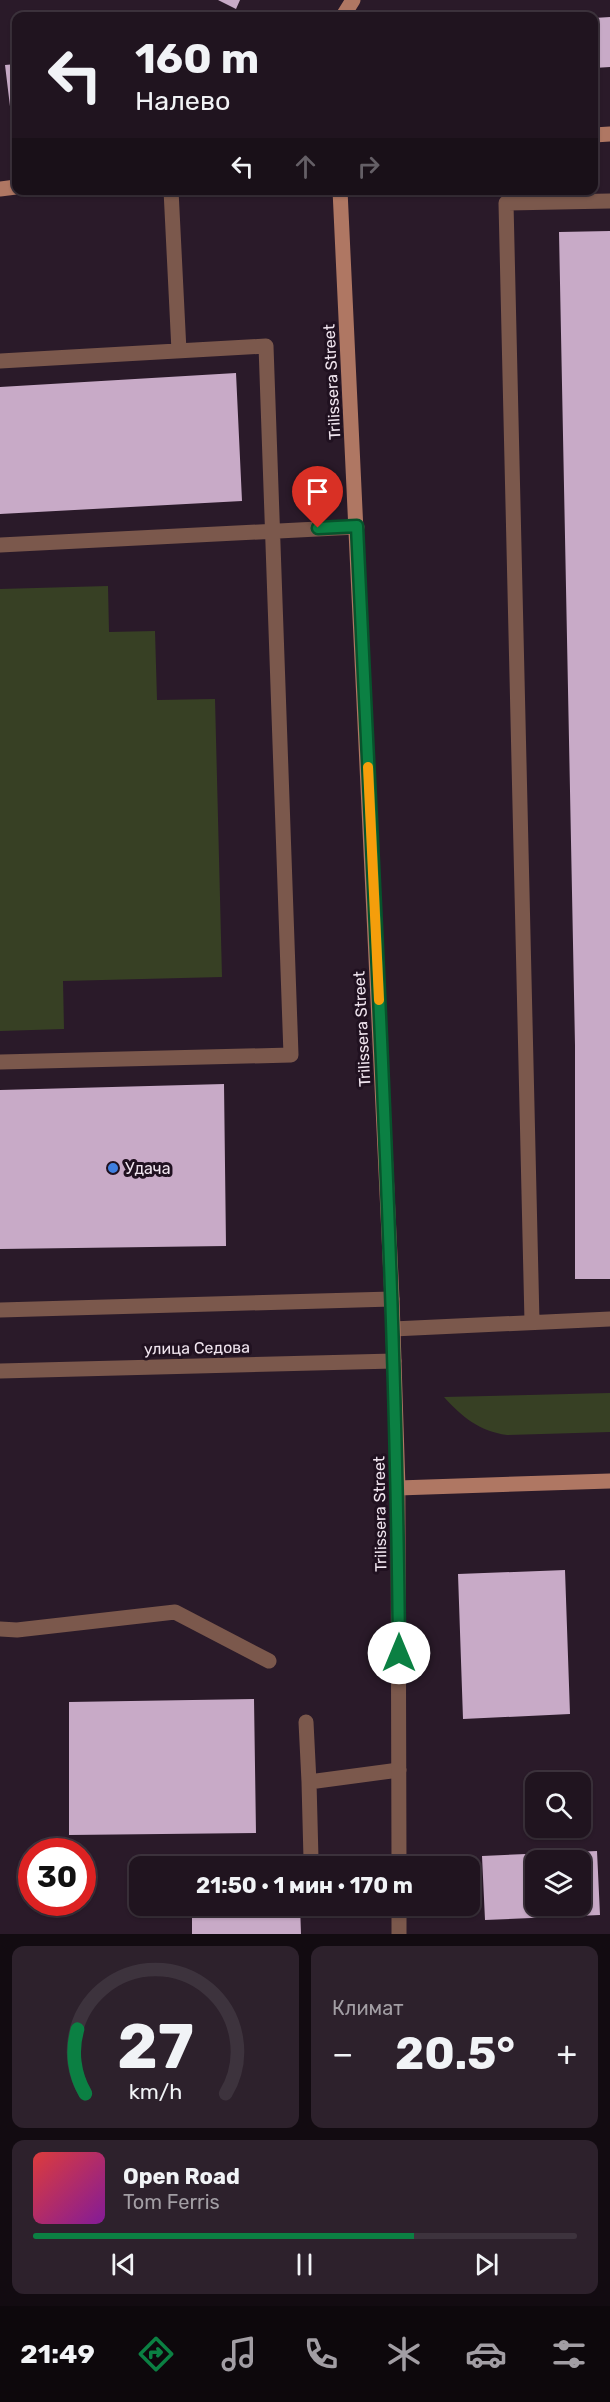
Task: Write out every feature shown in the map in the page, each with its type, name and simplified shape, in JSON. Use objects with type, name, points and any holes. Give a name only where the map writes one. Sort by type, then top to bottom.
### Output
[{"type":"main road","name":"Trilissera Street","points":[[340,195],[392,1299],[398,1488]]},
{"type":"main road","points":[[398,1488],[610,1481]]},
{"type":"street","points":[[171,195],[179,351]]},
{"type":"street","points":[[532,1322],[506,203],[610,201]]},
{"type":"street","points":[[0,361],[266,346],[291,1055],[0,1062]]},
{"type":"street","points":[[0,545],[357,526]]},
{"type":"street","points":[[0,1310],[392,1299]]},
{"type":"street","points":[[393,1329],[610,1318]]},
{"type":"street","name":"улица Седова","points":[[0,1371],[394,1361]]},
{"type":"street","name":"Trilissera Street","points":[[398,1488],[399,1856]]},
{"type":"street","points":[[0,1629],[17,1630],[175,1612],[269,1661]]},
{"type":"street","points":[[306,1722],[312,1856]]},
{"type":"street","points":[[309,1782],[399,1770]]},
{"type":"street","points":[[399,1916],[399,1934]]},
{"type":"green space","points":[[108,586],[109,632],[155,631],[157,700],[215,699],[222,977],[63,981],[64,1029],[0,1031],[0,589]]},
{"type":"green space","points":[[610,1393],[610,1432],[507,1435],[488,1430],[472,1422],[444,1397]]},
{"type":"building","points":[[218,0],[240,0],[236,9]]},
{"type":"building","points":[[610,17],[610,67],[598,68],[598,18]]},
{"type":"building","points":[[12,64],[12,123],[5,65]]},
{"type":"building","points":[[610,231],[610,1279],[575,1279],[575,1045],[559,232]]},
{"type":"building","points":[[236,373],[242,501],[0,514],[0,387]]},
{"type":"building","name":"Удача","points":[[224,1084],[226,1246],[0,1249],[0,1090]]},
{"type":"building","points":[[565,1570],[570,1714],[463,1719],[458,1574]]},
{"type":"building","points":[[254,1699],[256,1833],[69,1835],[69,1702]]},
{"type":"building","points":[[591,1851],[597,1851],[600,1915],[591,1915]]},
{"type":"building","points":[[525,1854],[525,1916],[577,1916],[485,1920],[482,1856]]},
{"type":"building","points":[[192,1916],[300,1916],[301,1934],[192,1934]]},
{"type":"slow traffic","points":[[368,767],[379,1000]]},
{"type":"place","name":"Удача","points":[[113,1168]]},
{"type":"route","points":[[318,528],[357,526],[392,1299],[398,1488],[399,1653]]}]
